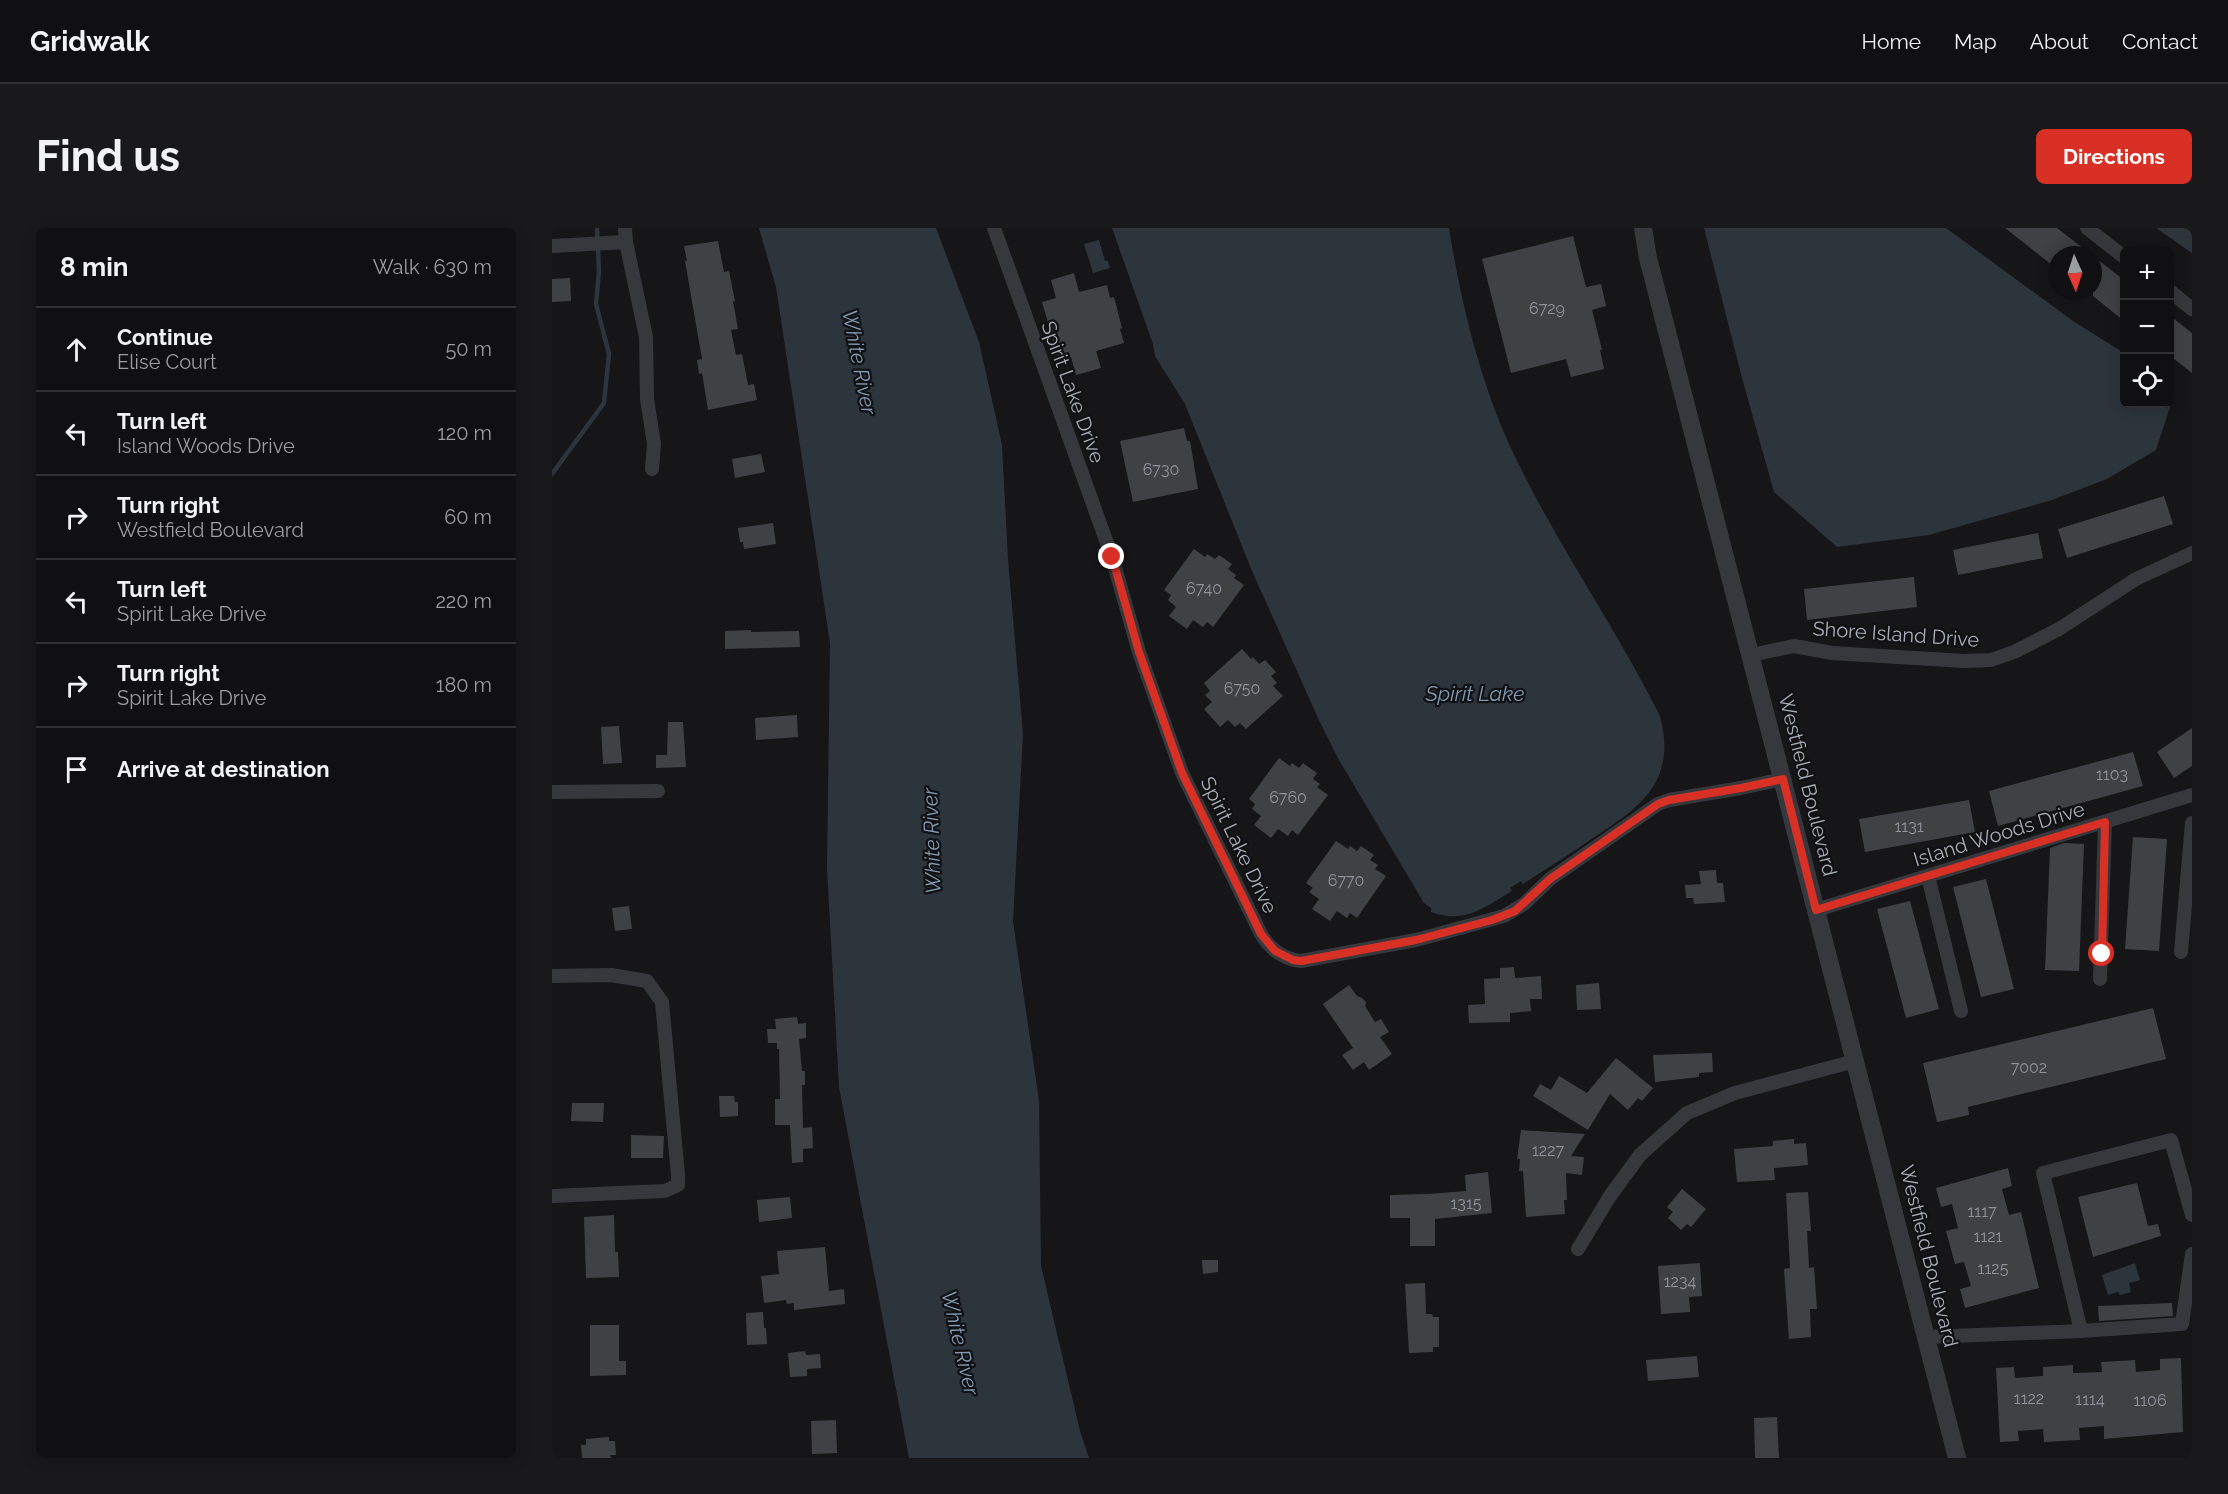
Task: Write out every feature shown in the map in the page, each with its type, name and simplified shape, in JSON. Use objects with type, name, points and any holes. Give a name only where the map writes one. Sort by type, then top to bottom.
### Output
[{"type":"street","name":"Spirit Lake Drive","points":[[994,228],[1112,557],[1139,652],[1182,773],[1261,934],[1275,951],[1293,960],[1324,958],[1416,940],[1496,919],[1515,911],[1550,879],[1658,804],[1783,779]]},
{"type":"street","name":"Westfield Boulevard","points":[[1643,228],[1648,258],[1957,1458]]},
{"type":"street","points":[[2087,228],[2120,254]]},
{"type":"street","points":[[552,246],[626,235],[646,337],[647,399],[654,444],[652,469]]},
{"type":"street","points":[[2174,295],[2192,309]]},
{"type":"street","name":"Shore Island Drive","points":[[1751,655],[1794,646],[1832,653],[1964,662],[1991,660],[2014,652],[2059,629],[2136,579],[2192,553]]},
{"type":"street","points":[[552,792],[658,792]]},
{"type":"street","name":"Island Woods Drive","points":[[1816,910],[2192,795]]},
{"type":"street","points":[[2100,979],[2105,822]]},
{"type":"street","points":[[2181,952],[2192,823]]},
{"type":"street","points":[[1928,876],[1961,1011]]},
{"type":"street","points":[[552,976],[611,975],[646,981],[662,1002],[678,1185],[665,1191],[552,1196]]},
{"type":"street","points":[[1578,1249],[1610,1196],[1640,1155],[1687,1113],[1735,1093],[1855,1061]]},
{"type":"street","points":[[2081,1330],[2043,1173],[2171,1140],[2192,1215]]},
{"type":"street","points":[[1926,1337],[2182,1324],[2192,1254]]},
{"type":"water","name":"White River","points":[[759,228],[936,228],[979,342],[1002,445],[1008,560],[1023,734],[1013,921],[1039,1101],[1041,1266],[1080,1431],[1089,1458],[909,1458],[839,1087],[827,868],[830,643],[776,287]]},
{"type":"water","name":"Spirit Lake","points":[[1112,228],[1449,228],[1472,339],[1489,394],[1510,446],[1545,514],[1660,716],[1664,739],[1664,758],[1659,775],[1651,789],[1627,815],[1523,884],[1521,881],[1510,888],[1512,891],[1483,908],[1454,916],[1431,912],[1431,908],[1424,903],[1339,760],[1318,718],[1252,571],[1185,404],[1155,356],[1153,344]]},
{"type":"water","points":[[1704,228],[1946,228],[2073,321],[2120,350],[2120,408],[2170,408],[2156,450],[2107,479],[2049,501],[1929,535],[1837,547],[1774,492]]},
{"type":"water","points":[[2156,228],[2192,228],[2192,253]]},
{"type":"water","points":[[1099,240],[1105,261],[1108,261],[1110,268],[1093,273],[1084,244]]},
{"type":"water","points":[[2135,1263],[2140,1280],[2129,1283],[2131,1292],[2108,1295],[2102,1275]]},
{"type":"building","points":[[2005,228],[2057,228],[2080,246],[2048,246],[2048,262]]},
{"type":"building","points":[[1573,236],[1586,287],[1601,284],[1606,306],[1592,310],[1602,350],[1600,350],[1604,369],[1571,377],[1566,359],[1511,373],[1482,259]]},
{"type":"building","points":[[718,241],[724,272],[729,271],[735,301],[733,301],[738,329],[731,330],[736,355],[742,354],[748,385],[754,384],[757,400],[708,410],[702,373],[699,374],[697,360],[702,359],[684,246]]},
{"type":"building","points":[[2102,263],[2120,277],[2120,318],[2098,300],[2102,300]]},
{"type":"building","points":[[1074,273],[1079,292],[1107,285],[1110,298],[1114,297],[1124,343],[1096,351],[1101,368],[1076,375],[1071,357],[1059,360],[1042,302],[1056,298],[1051,280]]},
{"type":"building","points":[[570,278],[571,301],[552,302],[552,279]]},
{"type":"building","points":[[2174,319],[2192,333],[2192,373],[2174,359]]},
{"type":"building","points":[[1184,428],[1187,441],[1190,441],[1198,489],[1133,502],[1120,441]]},
{"type":"building","points":[[761,454],[765,472],[735,478],[732,459]]},
{"type":"building","points":[[2164,496],[2173,524],[2067,558],[2058,529]]},
{"type":"building","points":[[773,523],[776,544],[744,549],[743,542],[740,542],[738,528]]},
{"type":"building","points":[[2038,533],[2043,558],[1958,575],[1953,550]]},
{"type":"building","points":[[1194,549],[1205,557],[1207,554],[1215,559],[1219,555],[1232,564],[1228,569],[1236,575],[1234,578],[1244,585],[1213,627],[1207,622],[1203,627],[1193,620],[1187,629],[1169,616],[1176,607],[1168,600],[1171,595],[1164,590]]},
{"type":"building","points":[[1914,577],[1917,607],[1807,620],[1804,589]]},
{"type":"building","points":[[751,630],[751,632],[799,631],[800,647],[725,649],[725,631]]},
{"type":"building","points":[[1242,649],[1259,664],[1265,660],[1276,672],[1271,676],[1277,683],[1273,686],[1283,696],[1246,729],[1240,723],[1235,727],[1228,720],[1220,727],[1204,709],[1212,702],[1205,695],[1210,691],[1204,683]]},
{"type":"building","points":[[797,715],[798,737],[756,740],[755,718]]},
{"type":"building","points":[[668,722],[683,722],[686,767],[656,768],[656,755],[667,755]]},
{"type":"building","points":[[619,726],[622,763],[603,764],[601,727]]},
{"type":"building","points":[[2192,728],[2192,766],[2174,778],[2157,752]]},
{"type":"building","points":[[2133,752],[2143,786],[1998,826],[1989,791]]},
{"type":"building","points":[[1279,758],[1290,766],[1292,763],[1299,768],[1303,763],[1317,773],[1313,779],[1320,784],[1317,787],[1328,795],[1298,835],[1292,830],[1288,836],[1278,829],[1271,838],[1254,825],[1261,816],[1252,809],[1255,804],[1249,799]]},
{"type":"building","points":[[1969,800],[1975,832],[1865,852],[1859,819]]},
{"type":"building","points":[[2133,837],[2167,839],[2159,951],[2125,949]]},
{"type":"building","points":[[1336,841],[1348,849],[1350,846],[1357,851],[1361,846],[1374,855],[1370,860],[1378,865],[1375,869],[1386,876],[1357,918],[1350,913],[1347,918],[1337,911],[1330,921],[1312,909],[1319,899],[1309,892],[1313,888],[1306,883]]},
{"type":"building","points":[[2064,843],[2084,844],[2079,971],[2045,970],[2050,848]]},
{"type":"building","points":[[1716,870],[1717,883],[1723,883],[1725,902],[1694,904],[1693,898],[1686,898],[1685,885],[1701,884],[1699,871]]},
{"type":"building","points":[[1986,879],[2014,989],[1981,997],[1953,887]]},
{"type":"building","points":[[1910,901],[1939,1009],[1906,1018],[1877,909]]},
{"type":"building","points":[[629,906],[632,929],[615,931],[612,908]]},
{"type":"building","points":[[1514,967],[1515,978],[1541,976],[1542,999],[1530,999],[1531,1011],[1510,1013],[1510,1022],[1469,1023],[1468,1005],[1485,1004],[1484,979],[1500,978],[1500,968]]},
{"type":"building","points":[[1599,983],[1601,1009],[1577,1010],[1576,985]]},
{"type":"building","points":[[1349,985],[1357,996],[1366,1002],[1365,1006],[1375,1022],[1381,1019],[1389,1032],[1380,1037],[1392,1054],[1369,1070],[1364,1062],[1353,1070],[1342,1055],[1353,1048],[1323,1004]]},
{"type":"building","points":[[2153,1008],[2166,1059],[1968,1107],[1969,1115],[1937,1122],[1923,1063]]},
{"type":"building","points":[[797,1017],[798,1024],[806,1023],[806,1038],[799,1039],[802,1071],[805,1071],[805,1085],[802,1085],[803,1128],[812,1127],[813,1148],[803,1149],[803,1162],[792,1163],[790,1125],[775,1125],[775,1099],[780,1099],[779,1049],[777,1049],[777,1043],[768,1043],[767,1029],[776,1029],[775,1019]]},
{"type":"building","points":[[1712,1053],[1713,1072],[1699,1073],[1699,1077],[1655,1082],[1653,1055]]},
{"type":"building","points":[[1616,1058],[1653,1088],[1642,1101],[1638,1098],[1628,1110],[1610,1094],[1588,1130],[1533,1096],[1540,1084],[1551,1090],[1559,1076],[1587,1093]]},
{"type":"building","points":[[719,1096],[734,1096],[735,1102],[738,1102],[738,1116],[720,1117]]},
{"type":"building","points":[[572,1103],[604,1103],[603,1122],[571,1121]]},
{"type":"building","points":[[1521,1130],[1585,1134],[1571,1156],[1584,1157],[1582,1175],[1566,1173],[1565,1214],[1526,1217],[1523,1171],[1519,1171],[1520,1159],[1517,1159]]},
{"type":"building","points":[[631,1135],[664,1136],[663,1158],[631,1158]]},
{"type":"building","points":[[1794,1139],[1794,1144],[1806,1143],[1808,1165],[1774,1168],[1775,1180],[1737,1182],[1734,1149],[1773,1146],[1773,1141]]},
{"type":"building","points":[[2008,1168],[2012,1186],[2002,1189],[2009,1215],[2021,1212],[2039,1288],[1965,1308],[1960,1289],[1971,1286],[1964,1262],[1955,1264],[1946,1231],[1958,1228],[1952,1204],[1941,1207],[1936,1188]]},
{"type":"building","points":[[1488,1172],[1492,1213],[1435,1219],[1435,1246],[1410,1246],[1410,1218],[1390,1218],[1390,1195],[1466,1191],[1465,1175]]},
{"type":"building","points":[[2137,1183],[2148,1226],[2158,1224],[2161,1236],[2093,1257],[2078,1197]]},
{"type":"building","points":[[1682,1189],[1706,1209],[1691,1227],[1687,1224],[1681,1230],[1668,1218],[1673,1212],[1667,1207]]},
{"type":"building","points":[[1808,1192],[1811,1231],[1807,1231],[1809,1268],[1814,1267],[1817,1309],[1810,1309],[1811,1337],[1789,1339],[1784,1269],[1790,1268],[1786,1193]]},
{"type":"building","points":[[790,1197],[792,1218],[759,1222],[757,1200]]},
{"type":"building","points":[[614,1215],[615,1252],[618,1252],[619,1277],[586,1278],[584,1217]]},
{"type":"building","points":[[825,1247],[829,1291],[844,1289],[845,1304],[794,1310],[794,1303],[787,1304],[786,1300],[764,1303],[761,1276],[779,1274],[777,1251]]},
{"type":"building","points":[[1202,1260],[1218,1260],[1218,1272],[1203,1274]]},
{"type":"building","points":[[1700,1263],[1702,1296],[1689,1297],[1690,1312],[1661,1314],[1658,1266]]},
{"type":"building","points":[[1425,1283],[1426,1314],[1439,1317],[1439,1347],[1433,1347],[1433,1352],[1409,1353],[1405,1284]]},
{"type":"building","points":[[2172,1303],[2173,1316],[2099,1321],[2098,1306]]},
{"type":"building","points":[[763,1312],[767,1344],[747,1345],[746,1313]]},
{"type":"building","points":[[590,1325],[619,1325],[619,1361],[626,1361],[626,1375],[590,1376]]},
{"type":"building","points":[[805,1351],[806,1355],[820,1354],[821,1368],[807,1369],[807,1376],[790,1377],[788,1353]]},
{"type":"building","points":[[1697,1356],[1699,1377],[1648,1381],[1646,1360]]},
{"type":"building","points":[[2181,1358],[2183,1432],[2104,1439],[2104,1426],[2079,1428],[2080,1440],[2044,1442],[2043,1429],[2018,1431],[2019,1441],[2000,1442],[1996,1368],[2014,1367],[2015,1378],[2043,1376],[2043,1367],[2073,1365],[2073,1373],[2102,1372],[2101,1362],[2135,1360],[2136,1372],[2160,1370],[2160,1359]]},
{"type":"building","points":[[1777,1417],[1779,1458],[1755,1458],[1754,1418]]},
{"type":"building","points":[[836,1420],[837,1453],[812,1454],[811,1421]]},
{"type":"building","points":[[609,1437],[609,1441],[615,1441],[616,1455],[610,1455],[611,1458],[582,1458],[581,1445],[586,1445],[586,1439]]},
{"type":"waterway","points":[[552,474],[604,403],[609,354],[596,304],[599,271],[597,228]]},
{"type":"route","points":[[1112,557],[1139,652],[1182,773],[1261,934],[1271,948],[1284,957],[1301,961],[1365,951],[1504,916],[1524,904],[1550,879],[1658,804],[1672,799],[1783,779],[1816,910],[2105,822],[2102,954]]}]
